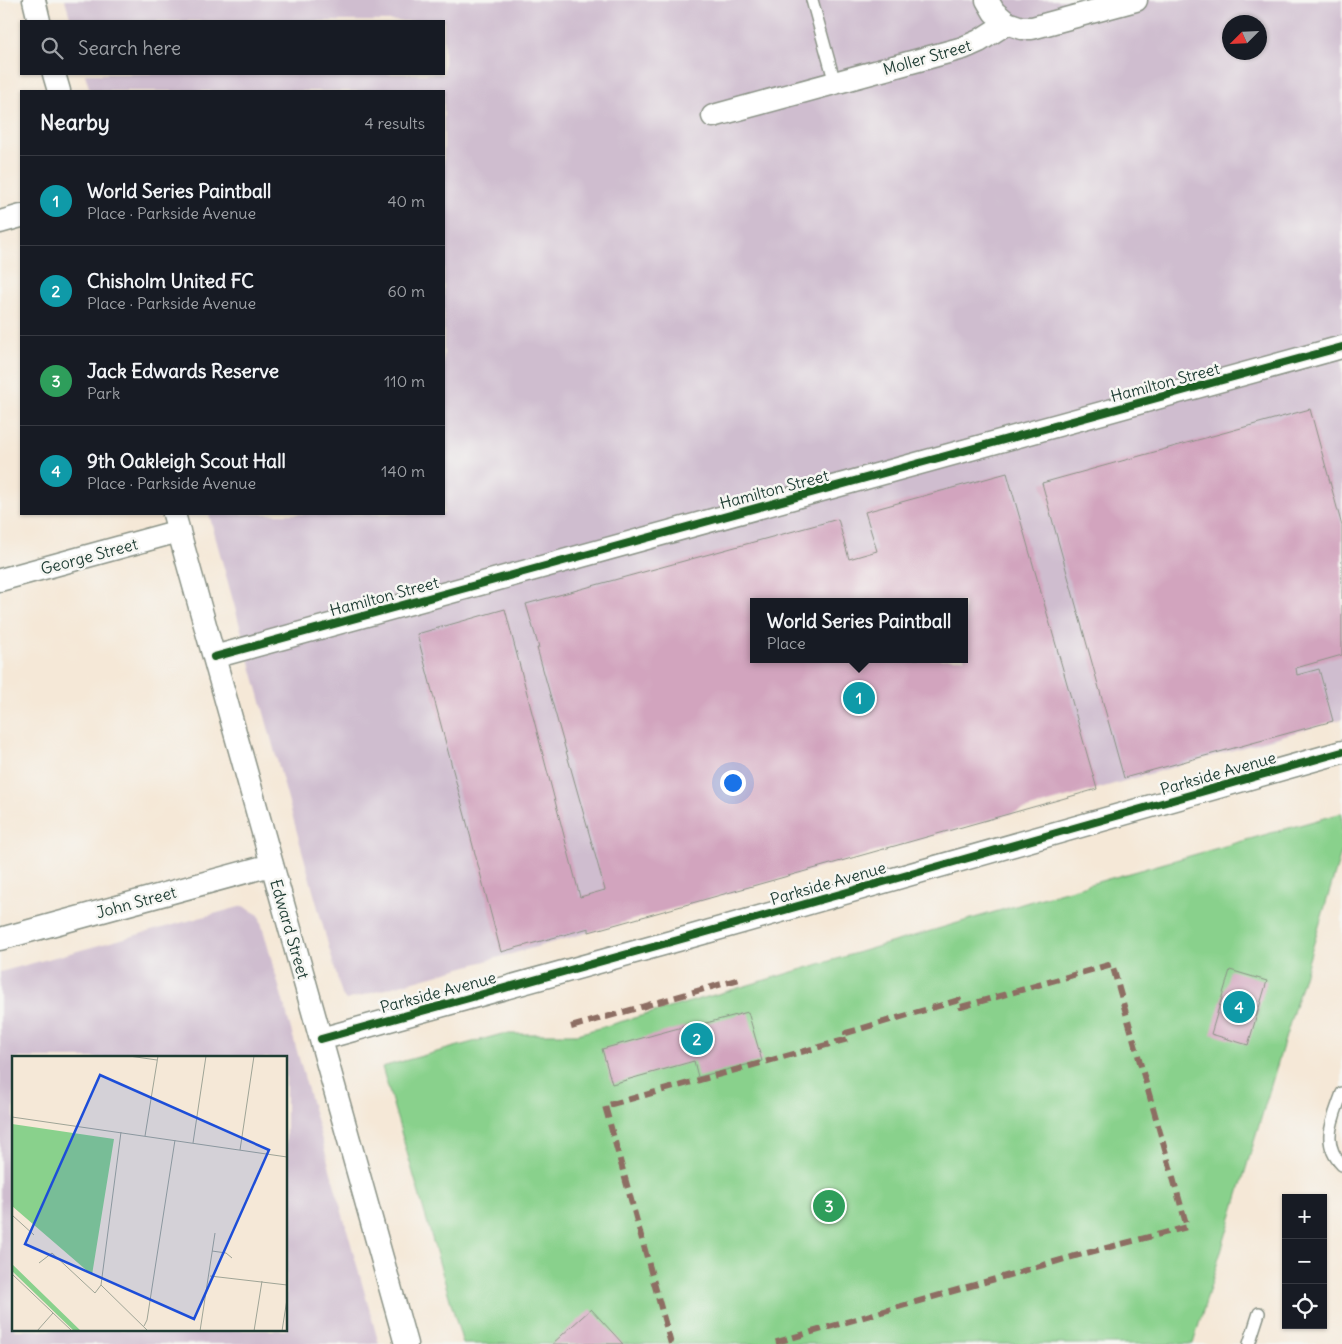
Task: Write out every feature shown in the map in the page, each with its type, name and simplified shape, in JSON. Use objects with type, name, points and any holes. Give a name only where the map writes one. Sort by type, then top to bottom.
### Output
[{"type":"street","points":[[34,0],[39,20]]},
{"type":"street","points":[[987,0],[994,12],[1007,23],[1022,28],[1032,28],[1136,0]]},
{"type":"street","name":"Moller Street","points":[[714,116],[963,48],[979,41],[1007,23]]},
{"type":"street","points":[[54,75],[58,90]]},
{"type":"street","points":[[0,222],[20,216]]},
{"type":"street","name":"Hamilton Street","points":[[214,657],[1342,347]]},
{"type":"street","name":"Edward Street","points":[[176,522],[406,1344]]},
{"type":"street","name":"George Street","points":[[0,580],[176,522]]},
{"type":"street","name":"Parkside Avenue","points":[[321,1039],[1342,752]]},
{"type":"street","name":"John Street","points":[[0,939],[272,865]]},
{"type":"lane","points":[[812,0],[835,83]]},
{"type":"lane","points":[[1342,1093],[1330,1129],[1329,1141],[1333,1154],[1342,1165]]},
{"type":"lane","points":[[1249,1344],[1259,1313]]},
{"type":"shaded area","points":[[65,0],[1342,0],[1342,719],[346,1000],[342,995],[209,515],[445,515],[445,90],[90,90],[85,75],[445,75],[445,20],[71,20]]},
{"type":"shaded area","points":[[243,906],[259,915],[379,1344],[0,1344],[0,972]]},
{"type":"green space","points":[[1342,813],[1342,850],[1193,1344],[463,1344],[382,1067],[502,1034],[578,1034],[1069,890]]},
{"type":"building","points":[[1310,409],[1342,526],[1342,655],[1296,668],[1297,675],[1319,669],[1333,721],[1124,778],[1042,483]]},
{"type":"building","points":[[1007,473],[1097,789],[589,932],[589,928],[501,952],[417,634],[505,609],[580,897],[605,890],[526,604],[838,519],[849,559],[877,551],[865,512]]},
{"type":"building","points":[[1230,970],[1267,981],[1248,1045],[1211,1034]]},
{"type":"building","points":[[748,1012],[762,1061],[698,1077],[694,1061],[612,1084],[602,1049],[686,1026],[687,1028]]},
{"type":"building","points":[[591,1309],[623,1344],[552,1344]]},
{"type":"marked path","points":[[671,1344],[605,1106],[848,1039],[846,1033],[959,1000],[961,1007],[1112,964],[1187,1227],[1075,1256],[770,1344]]},
{"type":"marked path","points":[[571,1027],[743,978]]},
{"type":"cycle path","points":[[214,657],[1342,347]]},
{"type":"cycle path","points":[[321,1039],[1342,752]]},
{"type":"place","name":"World Series Paintball","points":[[859,698]]},
{"type":"place","name":"9th Oakleigh Scout Hall","points":[[1239,1007]]},
{"type":"place","name":"Chisholm United FC","points":[[697,1039]]},
{"type":"place","name":"Jack Edwards Reserve","points":[[829,1206]]}]
